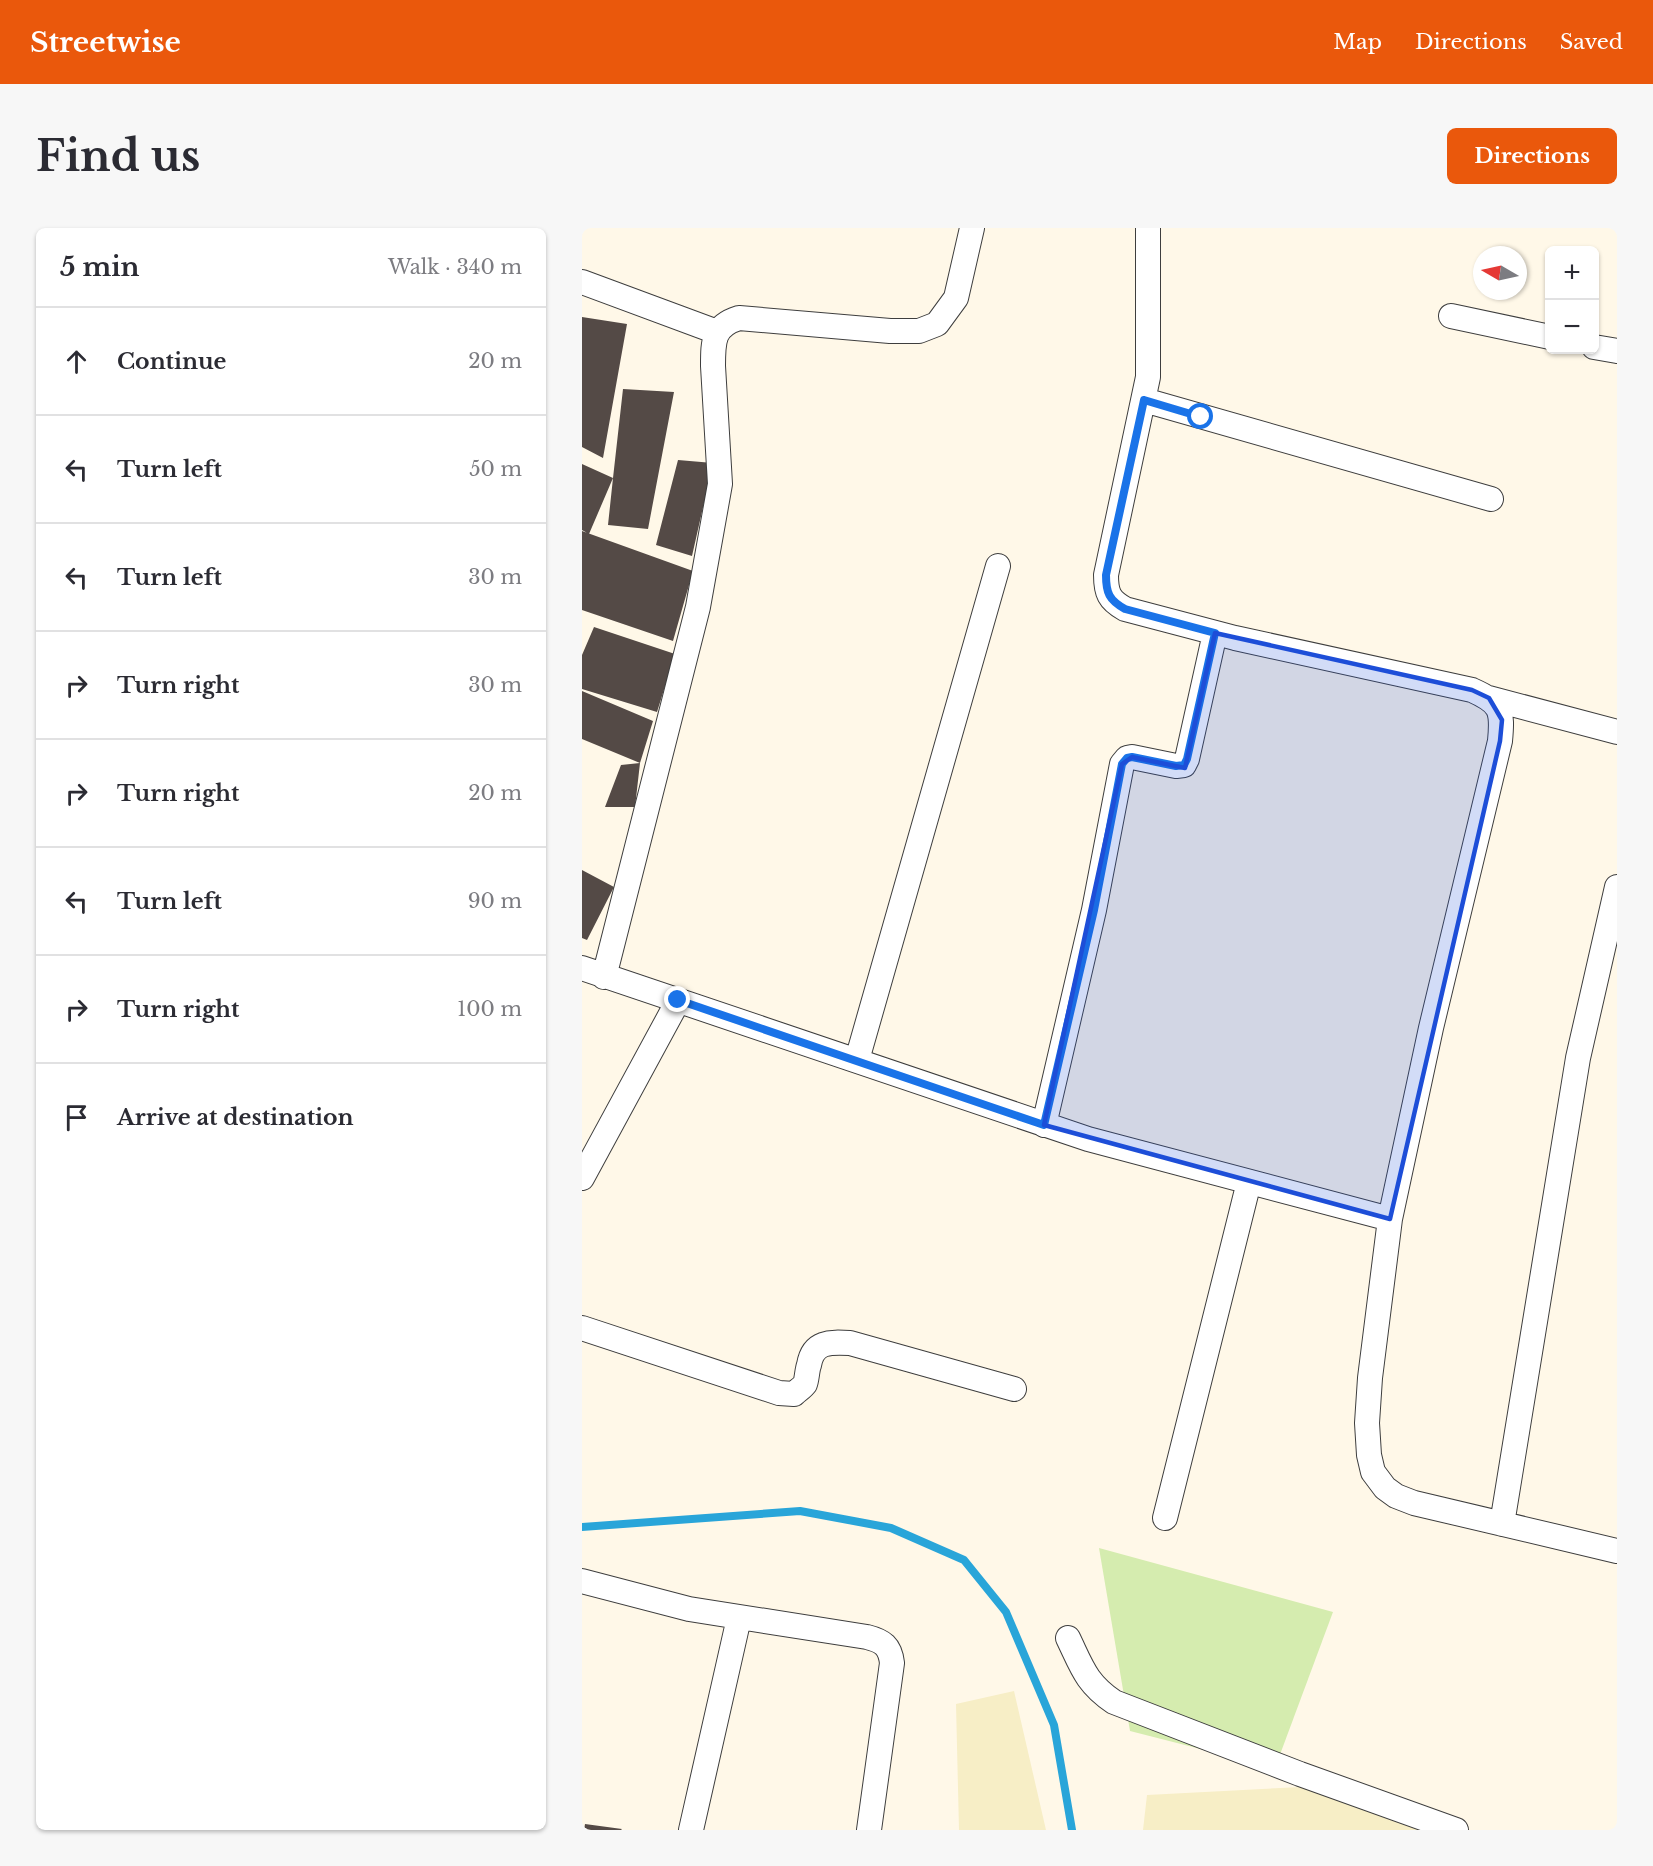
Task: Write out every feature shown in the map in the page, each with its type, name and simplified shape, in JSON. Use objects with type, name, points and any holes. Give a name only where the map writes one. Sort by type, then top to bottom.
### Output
[{"type":"street","points":[[972,228],[956,298],[937,324],[919,331],[890,331],[740,318],[727,321],[717,332],[713,351],[720,484],[698,607],[593,972],[1088,1139],[1390,1219]]},
{"type":"street","points":[[1148,228],[1150,337],[1148,377],[1106,575],[1106,590],[1114,603],[1125,609],[1215,633],[1472,690],[1489,698],[1617,732]]},
{"type":"street","points":[[582,282],[717,332]]},
{"type":"street","points":[[1451,316],[1545,336]]},
{"type":"street","points":[[1599,348],[1617,351]]},
{"type":"street","points":[[1144,400],[1491,499]]},
{"type":"street","points":[[857,1060],[998,566]]},
{"type":"street","points":[[1044,1125],[1094,910],[1122,764],[1127,758],[1132,757],[1176,766],[1184,765],[1215,633]]},
{"type":"street","points":[[1489,698],[1498,708],[1502,720],[1500,741],[1431,1028],[1390,1219],[1369,1400],[1368,1455],[1373,1472],[1385,1488],[1396,1496],[1414,1503],[1617,1551]]},
{"type":"street","points":[[1502,1524],[1578,1058],[1617,887]]},
{"type":"street","points":[[582,1178],[678,1000]]},
{"type":"street","points":[[1165,1518],[1249,1182]]},
{"type":"street","points":[[582,1328],[779,1394],[794,1394],[801,1388],[805,1383],[810,1357],[817,1347],[831,1342],[850,1343],[1014,1389]]},
{"type":"street","points":[[582,1581],[690,1609],[867,1637],[880,1640],[886,1645],[891,1655],[892,1671],[869,1830]]},
{"type":"street","points":[[692,1830],[739,1618]]},
{"type":"street","points":[[1068,1638],[1088,1679],[1114,1702],[1300,1774],[1456,1830]]},
{"type":"highlighted area","points":[[1215,633],[1472,690],[1489,698],[1502,720],[1500,741],[1390,1219],[1044,1125],[1122,764],[1132,757],[1185,768]]},
{"type":"shaded area","points":[[1014,1691],[1046,1830],[959,1830],[956,1704]]},
{"type":"shaded area","points":[[1301,1787],[1420,1828],[1419,1830],[1143,1830],[1147,1795]]},
{"type":"green space","points":[[1099,1548],[1333,1612],[1275,1768],[1130,1731]]},
{"type":"building","points":[[582,317],[627,324],[603,458],[582,447]]},
{"type":"building","points":[[623,389],[674,392],[648,529],[608,525]]},
{"type":"building","points":[[678,460],[713,463],[692,556],[656,545]]},
{"type":"building","points":[[582,464],[613,478],[589,534],[582,530]]},
{"type":"building","points":[[582,531],[693,571],[673,641],[582,610]]},
{"type":"building","points":[[594,627],[675,654],[657,712],[582,689],[582,655]]},
{"type":"building","points":[[582,691],[653,721],[640,763],[582,739]]},
{"type":"building","points":[[640,763],[635,807],[605,807],[621,765]]},
{"type":"building","points":[[582,870],[614,887],[587,940],[582,938]]},
{"type":"building","points":[[585,1824],[622,1829],[584,1830]]},
{"type":"waterway","points":[[582,1527],[800,1511],[891,1528],[964,1560],[1006,1612],[1054,1725],[1072,1830]]},
{"type":"route","points":[[678,1000],[1044,1125],[1094,910],[1122,764],[1127,758],[1132,757],[1176,766],[1184,765],[1215,633],[1125,609],[1114,603],[1106,590],[1106,575],[1144,400],[1201,417]]}]
